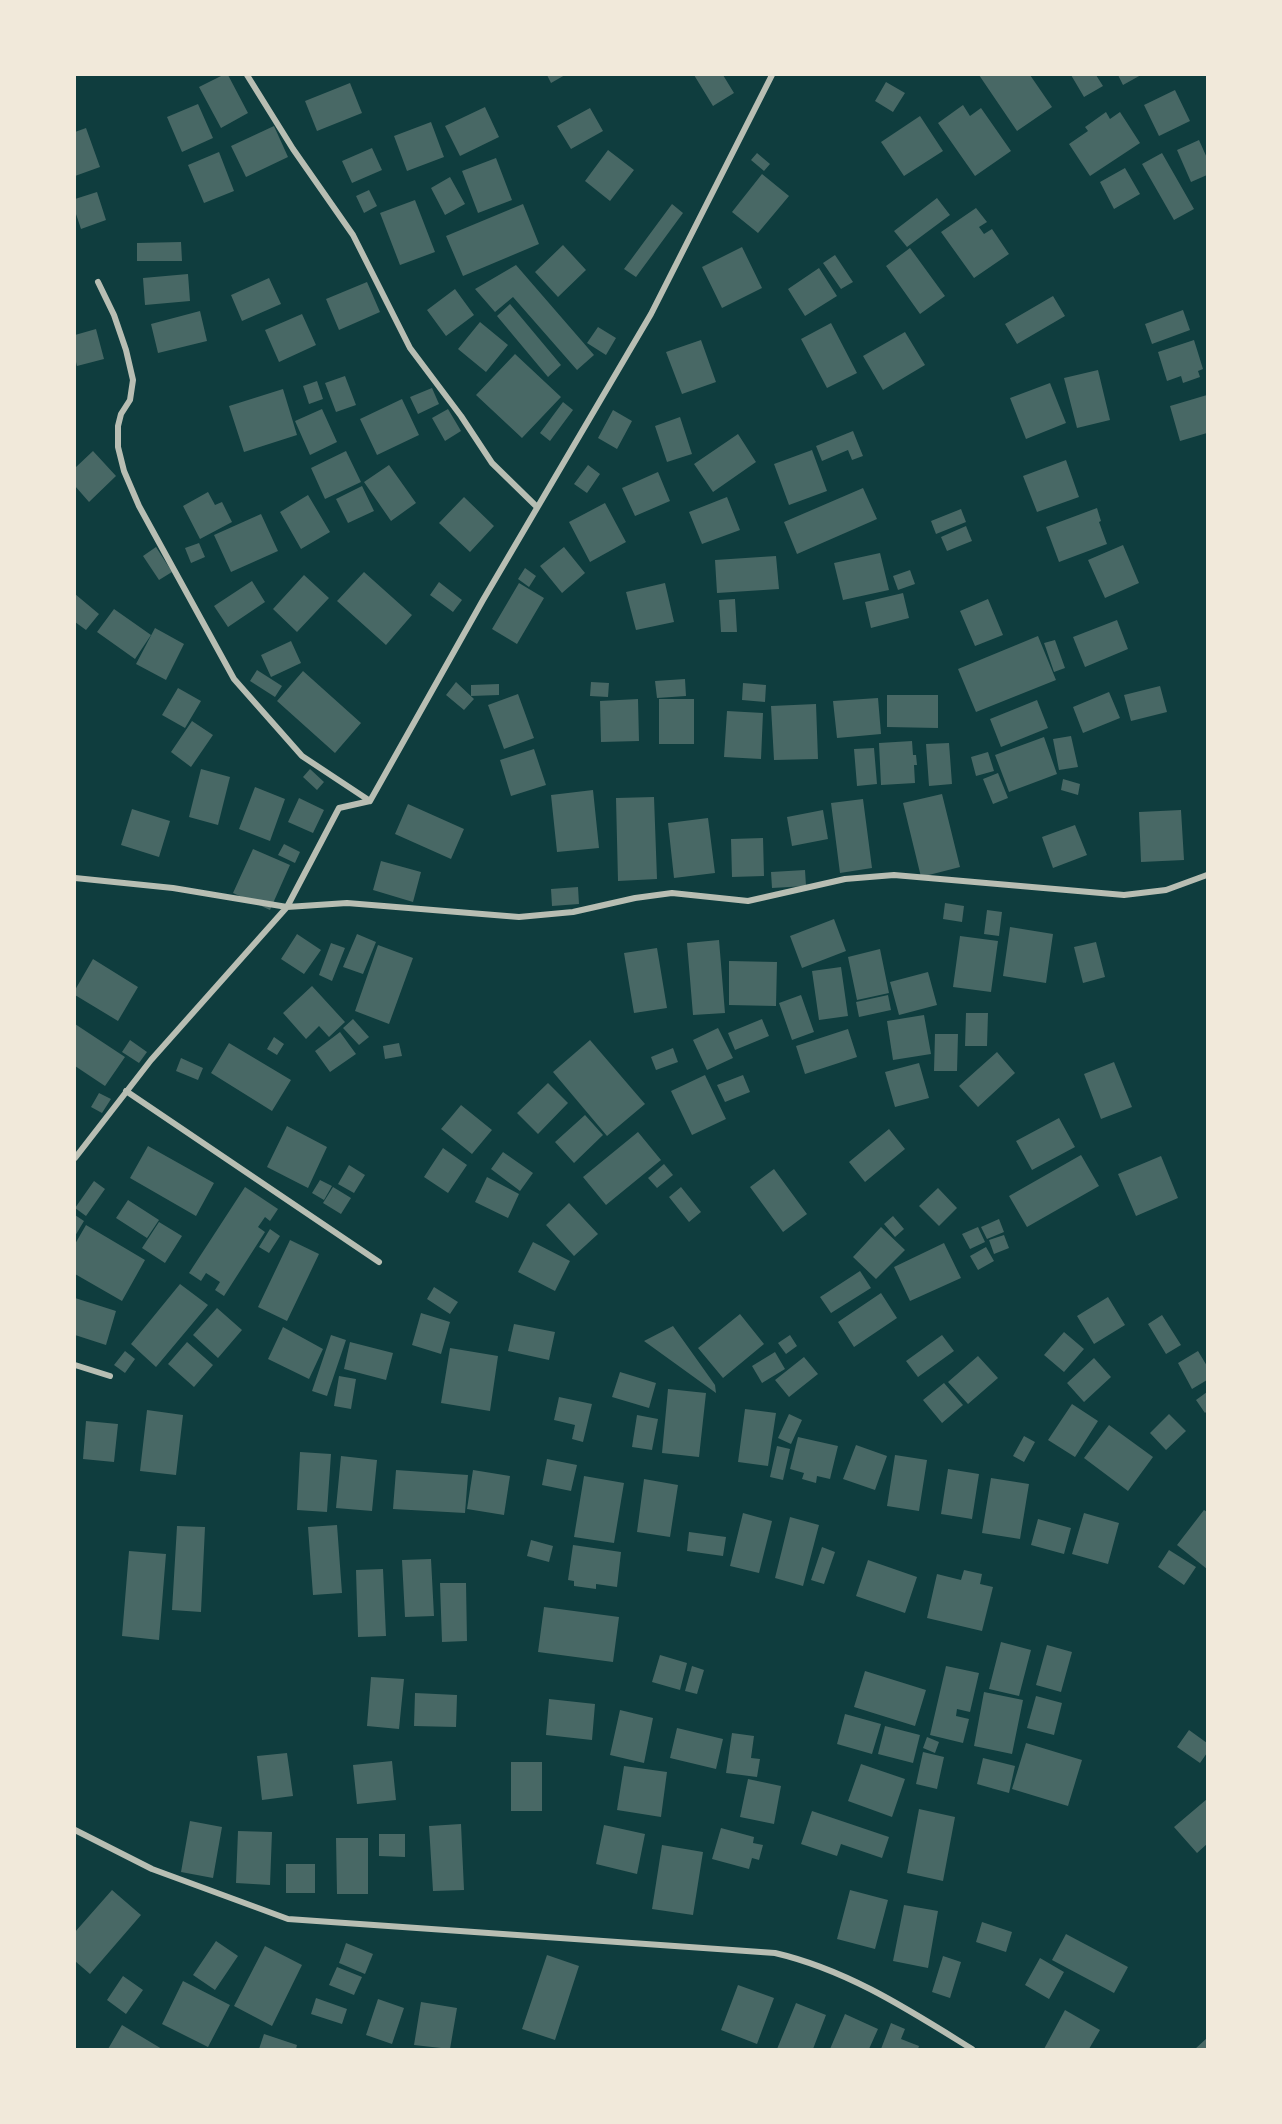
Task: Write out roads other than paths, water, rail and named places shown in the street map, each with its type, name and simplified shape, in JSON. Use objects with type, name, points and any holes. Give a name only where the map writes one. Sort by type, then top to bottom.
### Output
[{"type":"street","points":[[247,75],[292,149],[353,235],[410,348],[492,463],[537,507]]},
{"type":"street","points":[[75,1158],[151,1060],[287,907],[339,808],[370,801],[483,600],[651,314],[772,75]]},
{"type":"street","points":[[98,282],[114,315],[133,380],[130,400],[118,426],[118,447],[124,471],[139,506],[234,679],[302,756],[370,801]]},
{"type":"street","points":[[75,878],[173,888],[287,907],[347,903],[495,917],[519,917],[573,912],[635,898],[672,893],[748,901],[845,879],[894,875],[1124,895],[1167,890],[1207,875]]},
{"type":"street","points":[[126,1091],[379,1262]]},
{"type":"street","points":[[75,1365],[110,1376]]},
{"type":"street","points":[[75,1830],[152,1869],[288,1919],[775,1953],[809,1961],[889,1998],[972,2049]]}]
